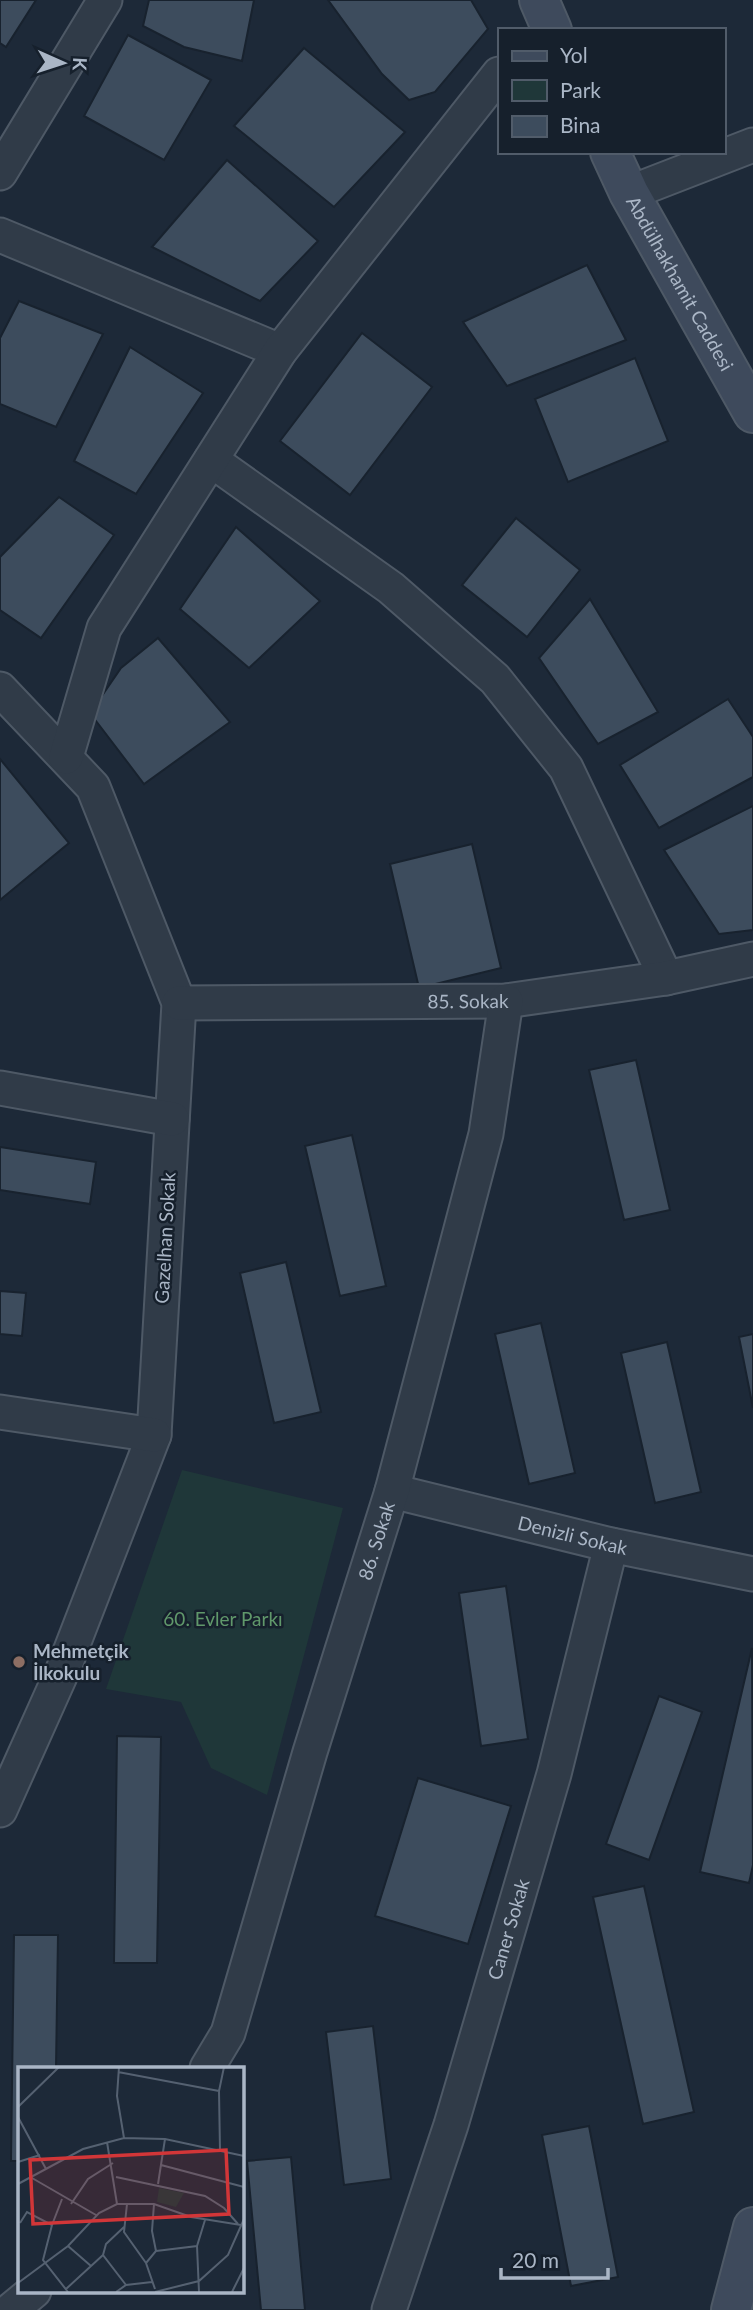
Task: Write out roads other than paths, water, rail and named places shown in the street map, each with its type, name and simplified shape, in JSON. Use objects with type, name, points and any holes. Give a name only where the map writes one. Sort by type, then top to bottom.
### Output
[{"type":"main road","name":"Abdülhakhamit Caddesi","points":[[611,154],[629,193],[753,413]]},
{"type":"main road","points":[[731,2310],[751,2241]]},
{"type":"street","points":[[0,173],[104,0]]},
{"type":"street","points":[[66,757],[104,628],[280,351],[498,75]]},
{"type":"street","points":[[629,193],[753,145]]},
{"type":"street","points":[[0,235],[280,351]]},
{"type":"street","points":[[211,460],[391,588],[495,679],[566,768],[666,978]]},
{"type":"street","name":"Gazelhan Sokak","points":[[0,689],[93,787],[179,1003],[154,1435],[65,1665],[0,1810]]},
{"type":"street","name":"85. Sokak","points":[[179,1003],[506,1001],[666,978],[753,959]]},
{"type":"street","name":"86. Sokak","points":[[207,2067],[228,2033],[310,1752],[392,1491],[486,1134],[506,1001]]},
{"type":"street","points":[[0,1088],[172,1119]]},
{"type":"street","points":[[0,1412],[154,1435]]},
{"type":"street","name":"Denizli Sokak","points":[[392,1491],[611,1545],[753,1574]]},
{"type":"street","name":"Caner Sokak","points":[[389,2310],[451,2124],[554,1774],[611,1545]]},
{"type":"street","points":[[11,2310],[33,2292]]},
{"type":"place","name":"Mehmetçik İlkokulu","points":[[19,1662]]},
{"type":"park label","name":"60. Evler Parkı","points":[[223,1619]]}]
